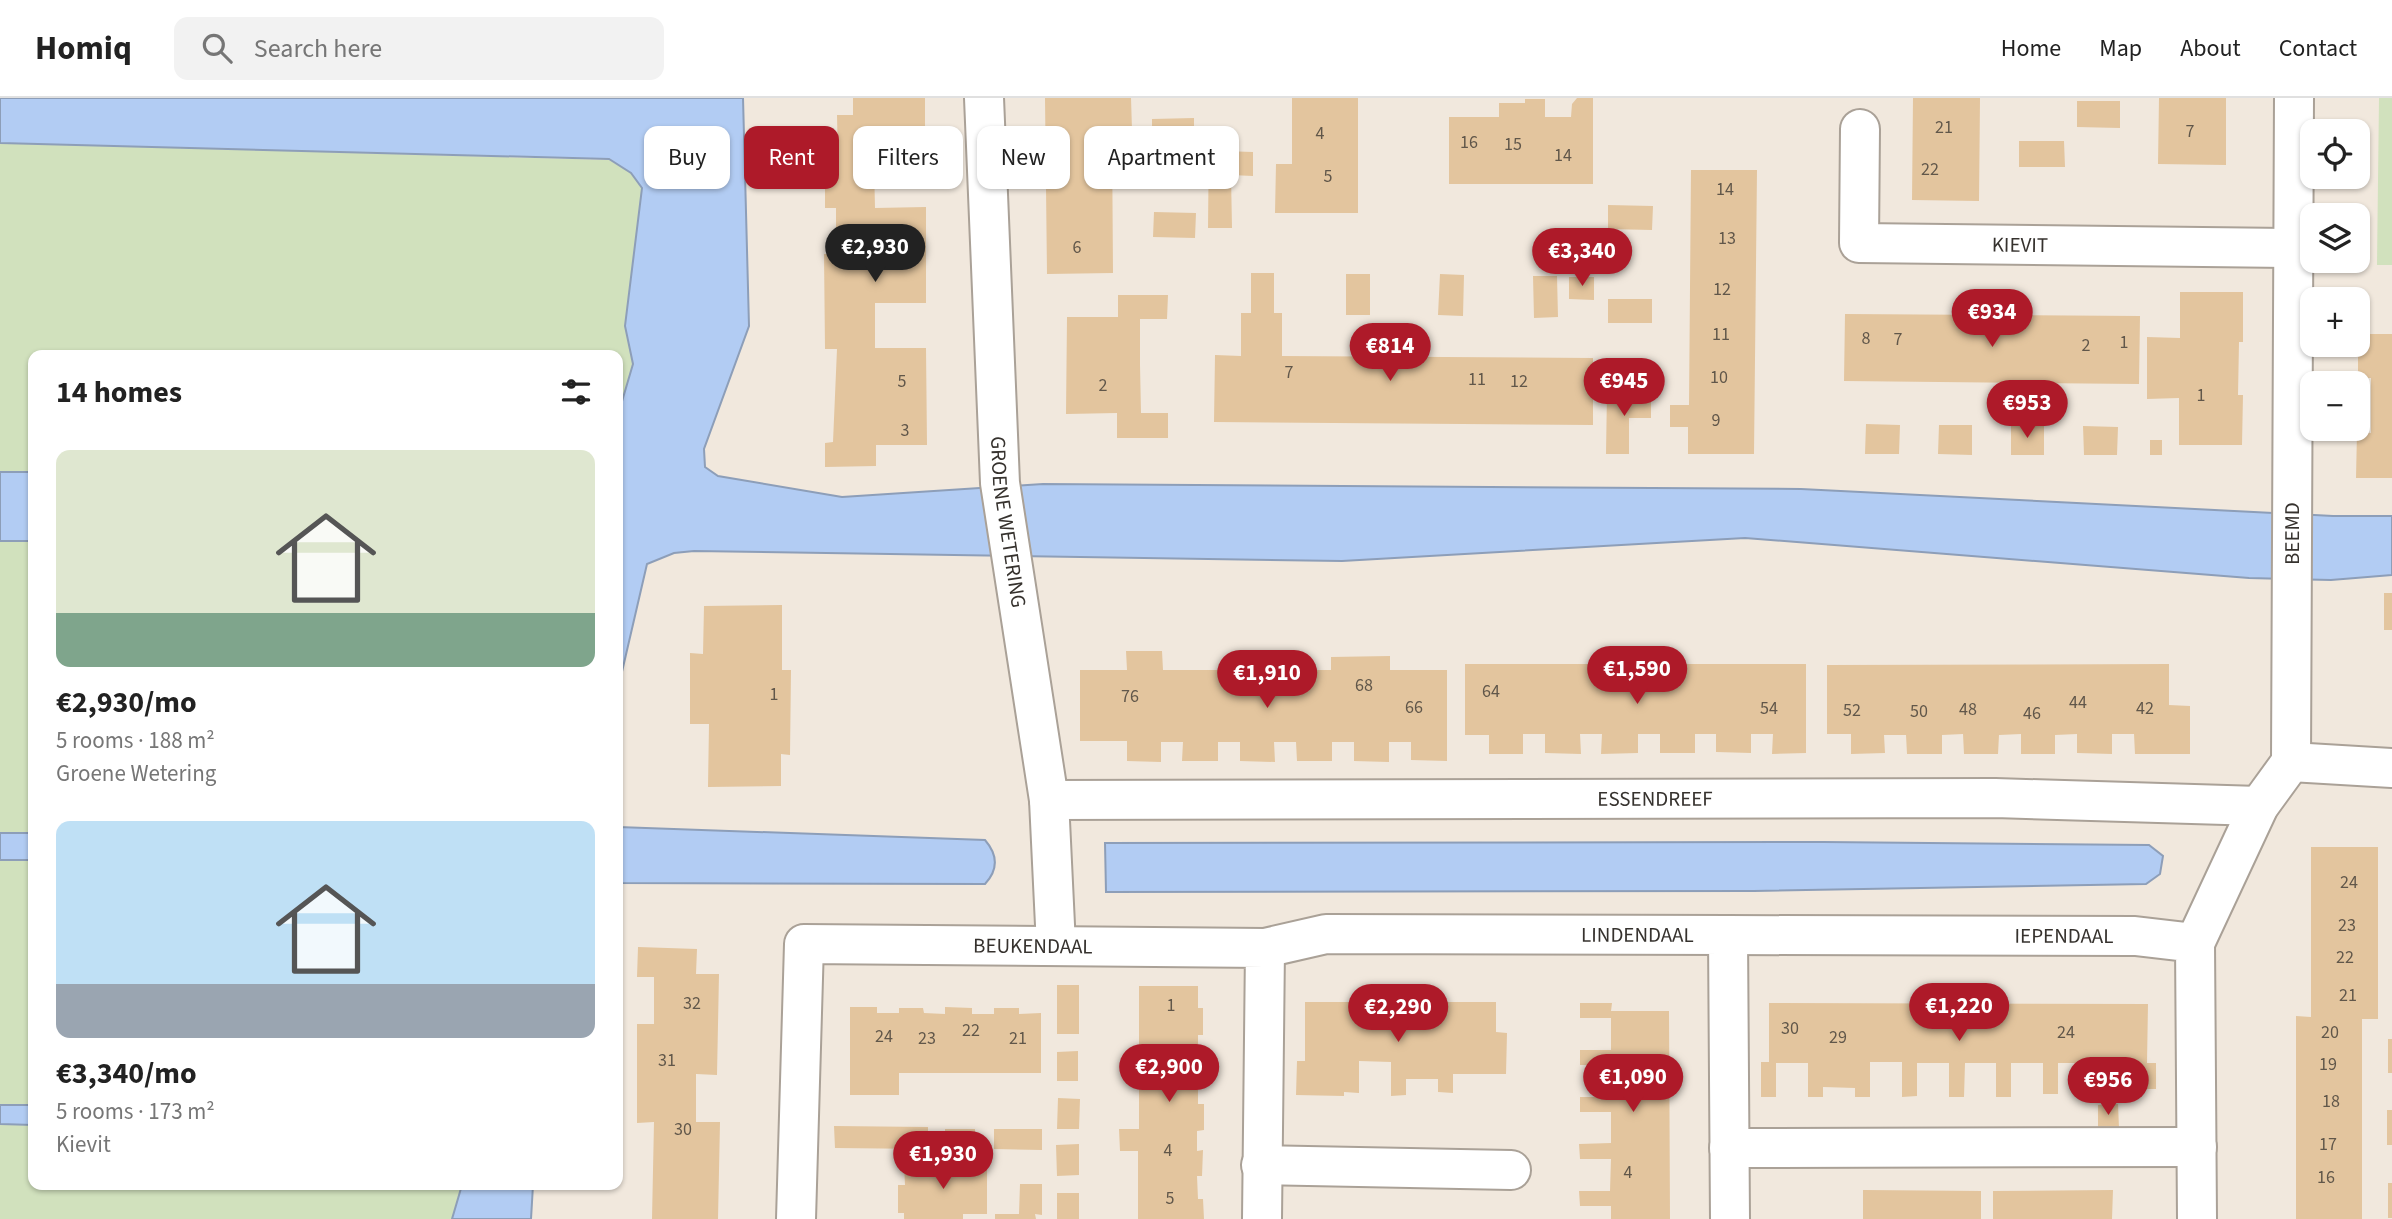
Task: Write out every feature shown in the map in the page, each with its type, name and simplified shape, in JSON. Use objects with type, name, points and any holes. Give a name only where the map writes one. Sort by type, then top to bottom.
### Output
[{"type":"street","name":"GROENE WETERING","points":[[984,98],[1000,483],[1049,800],[1056,946]]},
{"type":"street","name":"BEEMD","points":[[2291,762],[2294,98]]},
{"type":"street","name":"KIEVIT","points":[[1860,129],[1859,243],[2295,248]]},
{"type":"street","points":[[2197,1219],[2195,943],[2259,806],[2291,762],[2392,768]]},
{"type":"street","name":"ESSENDREEF","points":[[1049,800],[1995,798],[2259,806]]},
{"type":"street","name":"LINDENDAAL","points":[[1265,947],[1326,934],[1728,935]]},
{"type":"street","points":[[1728,935],[1730,1219]]},
{"type":"street","name":"IEPENDAAL","points":[[1728,935],[2135,936],[2195,943]]},
{"type":"street","name":"BEUKENDAAL","points":[[796,1219],[804,944],[1265,947]]},
{"type":"street","points":[[1262,1219],[1265,947]]},
{"type":"street","points":[[1729,1148],[2197,1147]]},
{"type":"street","points":[[1261,1166],[1511,1170]]},
{"type":"green space","points":[[2379,98],[2392,98],[2392,265],[2377,265]]},
{"type":"green space","points":[[0,143],[609,160],[631,173],[642,188],[625,326],[633,364],[623,398],[623,350],[28,350],[28,472],[0,472]]},
{"type":"green space","points":[[0,541],[28,541],[28,833],[0,833]]},
{"type":"green space","points":[[0,860],[28,860],[28,1105],[0,1105]]},
{"type":"green space","points":[[0,1124],[28,1125],[28,1190],[461,1190],[452,1219],[0,1219]]},
{"type":"water","points":[[0,98],[743,98],[749,326],[704,449],[705,467],[718,476],[842,497],[1043,484],[1801,489],[2333,516],[2392,516],[2392,575],[2331,580],[2249,578],[1745,538],[1342,561],[694,551],[674,553],[647,564],[623,667],[623,398],[633,364],[625,326],[642,188],[631,173],[609,159],[0,143]]},
{"type":"water","points":[[0,472],[28,472],[28,541],[0,541]]},
{"type":"water","points":[[623,827],[985,840],[995,862],[985,884],[623,883]]},
{"type":"water","points":[[0,833],[28,833],[28,860],[0,860]]},
{"type":"water","points":[[1824,842],[2149,845],[2163,856],[2160,874],[2146,884],[1754,891],[1106,892],[1105,843]]},
{"type":"water","points":[[0,1105],[28,1105],[28,1125],[0,1124]]},
{"type":"water","points":[[461,1190],[533,1190],[531,1219],[452,1219]]},
{"type":"building","points":[[853,98],[925,98],[925,126],[853,126],[853,189],[875,189],[875,208],[926,207],[926,303],[875,303],[875,348],[926,348],[927,445],[876,445],[876,466],[825,467],[825,443],[833,442],[837,349],[825,349],[824,254],[853,255],[853,234],[836,233],[836,208],[825,208],[825,189],[839,189],[837,115],[853,115]]},
{"type":"building","points":[[1045,98],[1131,98],[1132,126],[1084,126],[1084,189],[1112,189],[1113,273],[1047,274],[1046,189],[1070,189],[1070,126],[1045,126]]},
{"type":"building","points":[[1292,98],[1358,98],[1358,213],[1275,213],[1276,164],[1292,164]]},
{"type":"building","points":[[1577,98],[1593,98],[1593,184],[1449,184],[1449,117],[1499,117],[1499,103],[1525,103],[1525,99],[1545,99],[1545,117],[1571,117],[1572,104]]},
{"type":"building","points":[[1913,98],[1980,98],[1979,201],[1912,200]]},
{"type":"building","points":[[2159,98],[2226,98],[2226,165],[2158,164]]},
{"type":"building","points":[[2077,101],[2120,101],[2120,128],[2077,127]]},
{"type":"building","points":[[1194,118],[1194,126],[1152,126],[1152,119]]},
{"type":"building","points":[[2019,141],[2064,141],[2065,167],[2019,167]]},
{"type":"building","points":[[1239,152],[1253,152],[1253,176],[1239,175]]},
{"type":"building","points":[[1691,170],[1757,170],[1754,454],[1688,454],[1688,427],[1670,427],[1670,405],[1689,405]]},
{"type":"building","points":[[1208,189],[1231,189],[1232,228],[1208,228]]},
{"type":"building","points":[[1608,205],[1653,206],[1652,230],[1608,229]]},
{"type":"building","points":[[1154,212],[1196,213],[1195,238],[1153,237]]},
{"type":"building","points":[[1251,273],[1274,273],[1274,313],[1282,313],[1282,356],[1593,358],[1593,425],[1214,422],[1215,355],[1241,356],[1241,313],[1251,313]]},
{"type":"building","points":[[1346,274],[1370,274],[1370,315],[1346,315]]},
{"type":"building","points":[[1440,274],[1464,275],[1463,316],[1438,315]]},
{"type":"building","points":[[1533,276],[1557,276],[1558,317],[1534,318]]},
{"type":"building","points":[[1569,277],[1594,277],[1594,300],[1569,299]]},
{"type":"building","points":[[2180,292],[2243,292],[2243,342],[2239,342],[2238,395],[2243,395],[2242,445],[2179,445],[2179,398],[2147,399],[2147,337],[2180,338]]},
{"type":"building","points":[[1118,295],[1168,295],[1167,319],[1140,319],[1140,365],[1141,413],[1168,413],[1168,438],[1117,438],[1117,413],[1066,414],[1067,317],[1118,317]]},
{"type":"building","points":[[1608,299],[1652,299],[1652,323],[1608,323]]},
{"type":"building","points":[[1845,314],[2140,316],[2139,384],[1844,381]]},
{"type":"building","points":[[2370,334],[2392,334],[2392,478],[2356,478],[2357,441],[2370,441],[2371,433],[2370,371],[2358,371],[2358,357],[2370,357]]},
{"type":"building","points":[[1607,392],[1651,393],[1651,418],[1629,418],[1629,454],[1606,454]]},
{"type":"building","points":[[1866,424],[1900,425],[1899,454],[1865,454]]},
{"type":"building","points":[[1939,425],[1972,425],[1972,455],[1938,454]]},
{"type":"building","points":[[2011,426],[2044,426],[2044,455],[2011,455]]},
{"type":"building","points":[[2083,426],[2118,427],[2117,455],[2084,455]]},
{"type":"building","points":[[2150,440],[2162,440],[2162,455],[2150,455]]},
{"type":"building","points":[[2384,593],[2392,593],[2392,630],[2384,630]]},
{"type":"building","points":[[782,605],[782,670],[791,670],[790,755],[781,754],[781,786],[708,787],[709,724],[690,724],[690,653],[703,654],[704,606]]},
{"type":"building","points":[[1126,651],[1162,651],[1163,670],[1331,670],[1331,657],[1390,656],[1390,670],[1447,670],[1447,761],[1411,760],[1411,742],[1389,742],[1389,762],[1354,761],[1354,742],[1332,742],[1332,761],[1297,761],[1296,742],[1274,742],[1275,762],[1240,761],[1240,742],[1218,742],[1218,761],[1182,761],[1183,742],[1161,742],[1161,762],[1127,761],[1127,741],[1080,741],[1080,670],[1127,670]]},
{"type":"building","points":[[1465,664],[1806,664],[1806,753],[1772,754],[1773,734],[1751,734],[1751,753],[1716,752],[1716,734],[1695,734],[1695,753],[1660,753],[1660,734],[1638,734],[1638,753],[1601,754],[1602,734],[1580,734],[1581,754],[1545,753],[1545,734],[1523,734],[1523,754],[1489,754],[1489,735],[1465,735]]},
{"type":"building","points":[[2169,664],[2169,705],[2190,706],[2190,754],[2135,754],[2134,734],[2112,734],[2112,754],[2077,753],[2077,734],[2055,735],[2055,754],[2021,754],[2021,734],[1999,735],[1998,754],[1964,754],[1963,734],[1942,735],[1942,754],[1907,754],[1906,735],[1884,735],[1885,753],[1851,754],[1851,734],[1827,734],[1827,665]]},
{"type":"building","points":[[2311,847],[2378,847],[2378,1019],[2362,1019],[2362,1219],[2296,1219],[2296,1016],[2311,1017]]},
{"type":"building","points":[[638,947],[697,949],[696,974],[719,974],[717,1075],[696,1074],[696,1122],[720,1122],[718,1219],[652,1219],[654,1122],[637,1123],[637,1024],[654,1024],[654,977],[637,977]]},
{"type":"building","points":[[1057,985],[1079,985],[1079,1034],[1057,1034]]},
{"type":"building","points":[[1139,986],[1198,986],[1198,1008],[1203,1008],[1203,1035],[1198,1035],[1198,1055],[1204,1055],[1204,1082],[1198,1083],[1198,1104],[1204,1104],[1204,1130],[1197,1131],[1197,1151],[1203,1150],[1202,1176],[1197,1176],[1198,1199],[1203,1199],[1204,1219],[1138,1219],[1138,1151],[1120,1151],[1119,1129],[1139,1129]]},
{"type":"building","points":[[1305,1002],[1496,1002],[1496,1032],[1507,1033],[1506,1074],[1453,1074],[1453,1093],[1438,1092],[1438,1079],[1406,1079],[1406,1095],[1391,1096],[1391,1062],[1359,1061],[1359,1093],[1344,1092],[1344,1096],[1296,1095],[1297,1061],[1305,1061]]},
{"type":"building","points":[[1580,1003],[1612,1003],[1611,1011],[1669,1011],[1670,1219],[1611,1219],[1611,1206],[1580,1206],[1579,1191],[1610,1191],[1611,1159],[1580,1159],[1579,1144],[1611,1143],[1611,1112],[1580,1112],[1580,1097],[1611,1097],[1611,1065],[1580,1065],[1580,1050],[1611,1050],[1611,1018],[1580,1018]]},
{"type":"building","points":[[1769,1003],[2148,1004],[2147,1063],[2156,1063],[2156,1089],[2113,1089],[2114,1098],[2090,1097],[2090,1063],[2058,1063],[2058,1094],[2043,1094],[2043,1063],[2011,1063],[2011,1097],[1996,1097],[1996,1063],[1965,1063],[1964,1097],[1949,1097],[1949,1063],[1917,1063],[1917,1096],[1902,1097],[1902,1062],[1870,1062],[1870,1097],[1855,1097],[1855,1088],[1823,1087],[1823,1097],[1808,1097],[1808,1063],[1776,1063],[1776,1097],[1761,1097],[1761,1062],[1769,1062]]},
{"type":"building","points":[[850,1007],[877,1007],[877,1013],[899,1013],[899,1008],[923,1008],[924,1013],[945,1014],[945,1007],[972,1008],[972,1014],[994,1014],[994,1008],[1019,1008],[1019,1014],[1041,1013],[1041,1073],[899,1073],[899,1095],[850,1095]]},
{"type":"building","points":[[2388,1039],[2392,1039],[2392,1073],[2388,1073]]},
{"type":"building","points":[[1078,1051],[1078,1081],[1057,1081],[1057,1052]]},
{"type":"building","points":[[1058,1098],[1080,1099],[1079,1129],[1057,1129]]},
{"type":"building","points":[[2118,1104],[2119,1128],[2098,1129],[2098,1105]]},
{"type":"building","points":[[2387,1110],[2392,1110],[2392,1145],[2387,1145]]},
{"type":"building","points":[[834,1126],[928,1127],[928,1149],[835,1148]]},
{"type":"building","points":[[945,1129],[975,1129],[975,1149],[945,1149]]},
{"type":"building","points":[[994,1129],[1042,1129],[1042,1150],[994,1149]]},
{"type":"building","points":[[1079,1144],[1079,1175],[1057,1176],[1056,1145]]},
{"type":"building","points":[[904,1164],[987,1165],[987,1214],[963,1214],[963,1219],[904,1219],[904,1213],[898,1213],[898,1185],[905,1185]]},
{"type":"building","points":[[2388,1183],[2392,1183],[2392,1218],[2388,1218]]},
{"type":"building","points":[[1020,1184],[1042,1184],[1042,1215],[1035,1214],[1036,1219],[995,1219],[995,1214],[1019,1214]]},
{"type":"building","points":[[1863,1190],[1981,1191],[1981,1219],[1863,1219]]},
{"type":"building","points":[[2113,1190],[2112,1219],[1993,1219],[1993,1191]]},
{"type":"building","points":[[1057,1193],[1079,1193],[1079,1219],[1057,1219]]}]
